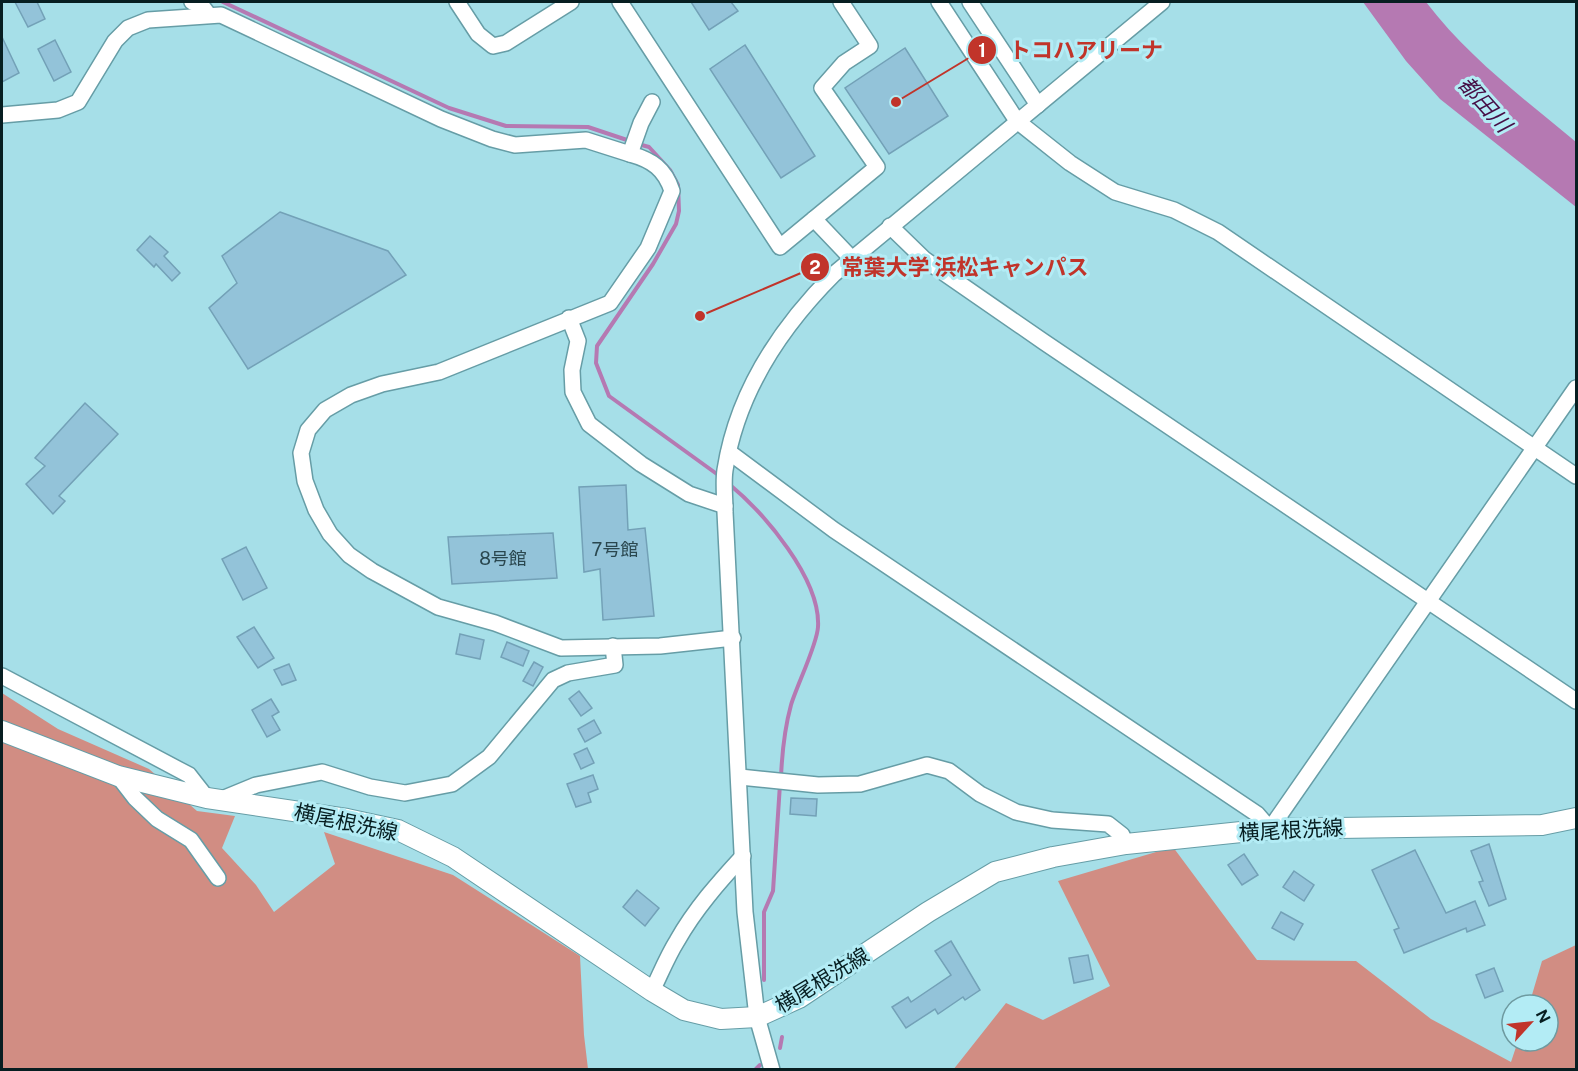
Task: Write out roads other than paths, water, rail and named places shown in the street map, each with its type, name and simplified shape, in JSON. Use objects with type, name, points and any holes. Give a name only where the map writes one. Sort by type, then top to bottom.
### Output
[{"type":"main road","name":"横尾根洗線","points":[[2,730],[118,776],[215,798],[398,830],[453,857],[652,991],[684,1010],[721,1019],[757,1017],[799,998],[928,912],[995,872],[1053,857],[1126,844],[1270,829],[1542,825],[1576,819]]},
{"type":"street","points":[[192,2],[202,6],[208,14]]},
{"type":"street","points":[[458,2],[478,34],[493,46],[506,43],[572,2]]},
{"type":"street","points":[[620,2],[780,247],[877,167],[822,88],[844,63],[870,46],[841,2]]},
{"type":"street","points":[[939,2],[1017,121],[1070,162],[1115,192],[1174,210],[1218,232],[1576,476]]},
{"type":"street","points":[[970,2],[1038,105]]},
{"type":"street","points":[[772,1070],[757,1017],[746,912],[725,506],[725,472],[733,432],[763,361],[806,302],[890,226],[1162,2]]},
{"type":"street","points":[[2,115],[58,110],[78,102],[115,41],[128,28],[148,20],[190,18],[208,14],[221,15],[441,119],[492,139],[515,145],[586,140],[631,150],[658,167],[668,177],[672,191],[648,248],[610,303],[439,372],[382,384],[351,394],[325,410],[308,430],[301,453],[305,481],[320,518],[330,534],[350,555],[372,571],[438,607],[495,623],[561,648],[660,646],[733,638]]},
{"type":"street","points":[[631,150],[652,102]]},
{"type":"street","points":[[814,219],[852,259]]},
{"type":"street","points":[[890,226],[924,259],[1576,701]]},
{"type":"street","points":[[569,318],[578,340],[572,370],[573,392],[589,424],[641,464],[688,494],[725,506]]},
{"type":"street","points":[[729,452],[834,530],[1248,808],[1270,829],[1576,388]]},
{"type":"street","points":[[2,676],[189,775],[215,798],[256,785],[322,772],[370,787],[405,793],[453,784],[489,757],[553,680],[568,673],[615,665],[613,646]]},
{"type":"street","points":[[740,777],[818,785],[860,784],[927,765],[949,771],[980,794],[1016,812],[1052,820],[1108,824],[1122,835],[1126,844]]},
{"type":"street","points":[[118,776],[135,798],[157,819],[191,840],[218,878]]},
{"type":"street","points":[[652,991],[675,942],[689,921],[717,884],[743,856]]},
{"type":"water","name":"都田川","points":[[1363,2],[1426,2],[1478,59],[1576,142],[1576,207],[1440,99],[1406,61]]},
{"type":"waterway","points":[[223,2],[449,108],[506,126],[588,127],[630,141]]},
{"type":"waterway","points":[[638,144],[649,147],[670,170],[678,185],[679,211],[676,224],[653,264],[597,346],[596,363],[609,396],[721,477]]},
{"type":"waterway","points":[[729,484],[758,512],[788,548],[810,588],[816,608],[817,635],[791,705],[784,741],[781,777]]},
{"type":"waterway","points":[[764,980],[764,912],[773,891],[780,784]]},
{"type":"waterway","points":[[780,1048],[782,1037]]},
{"type":"waterway","points":[[755,1070],[760,1065]]},
{"type":"place","name":"トコハアリーナ","points":[[896,102]]},
{"type":"place","name":"常葉大学 浜松キャンパス","points":[[700,316]]}]
